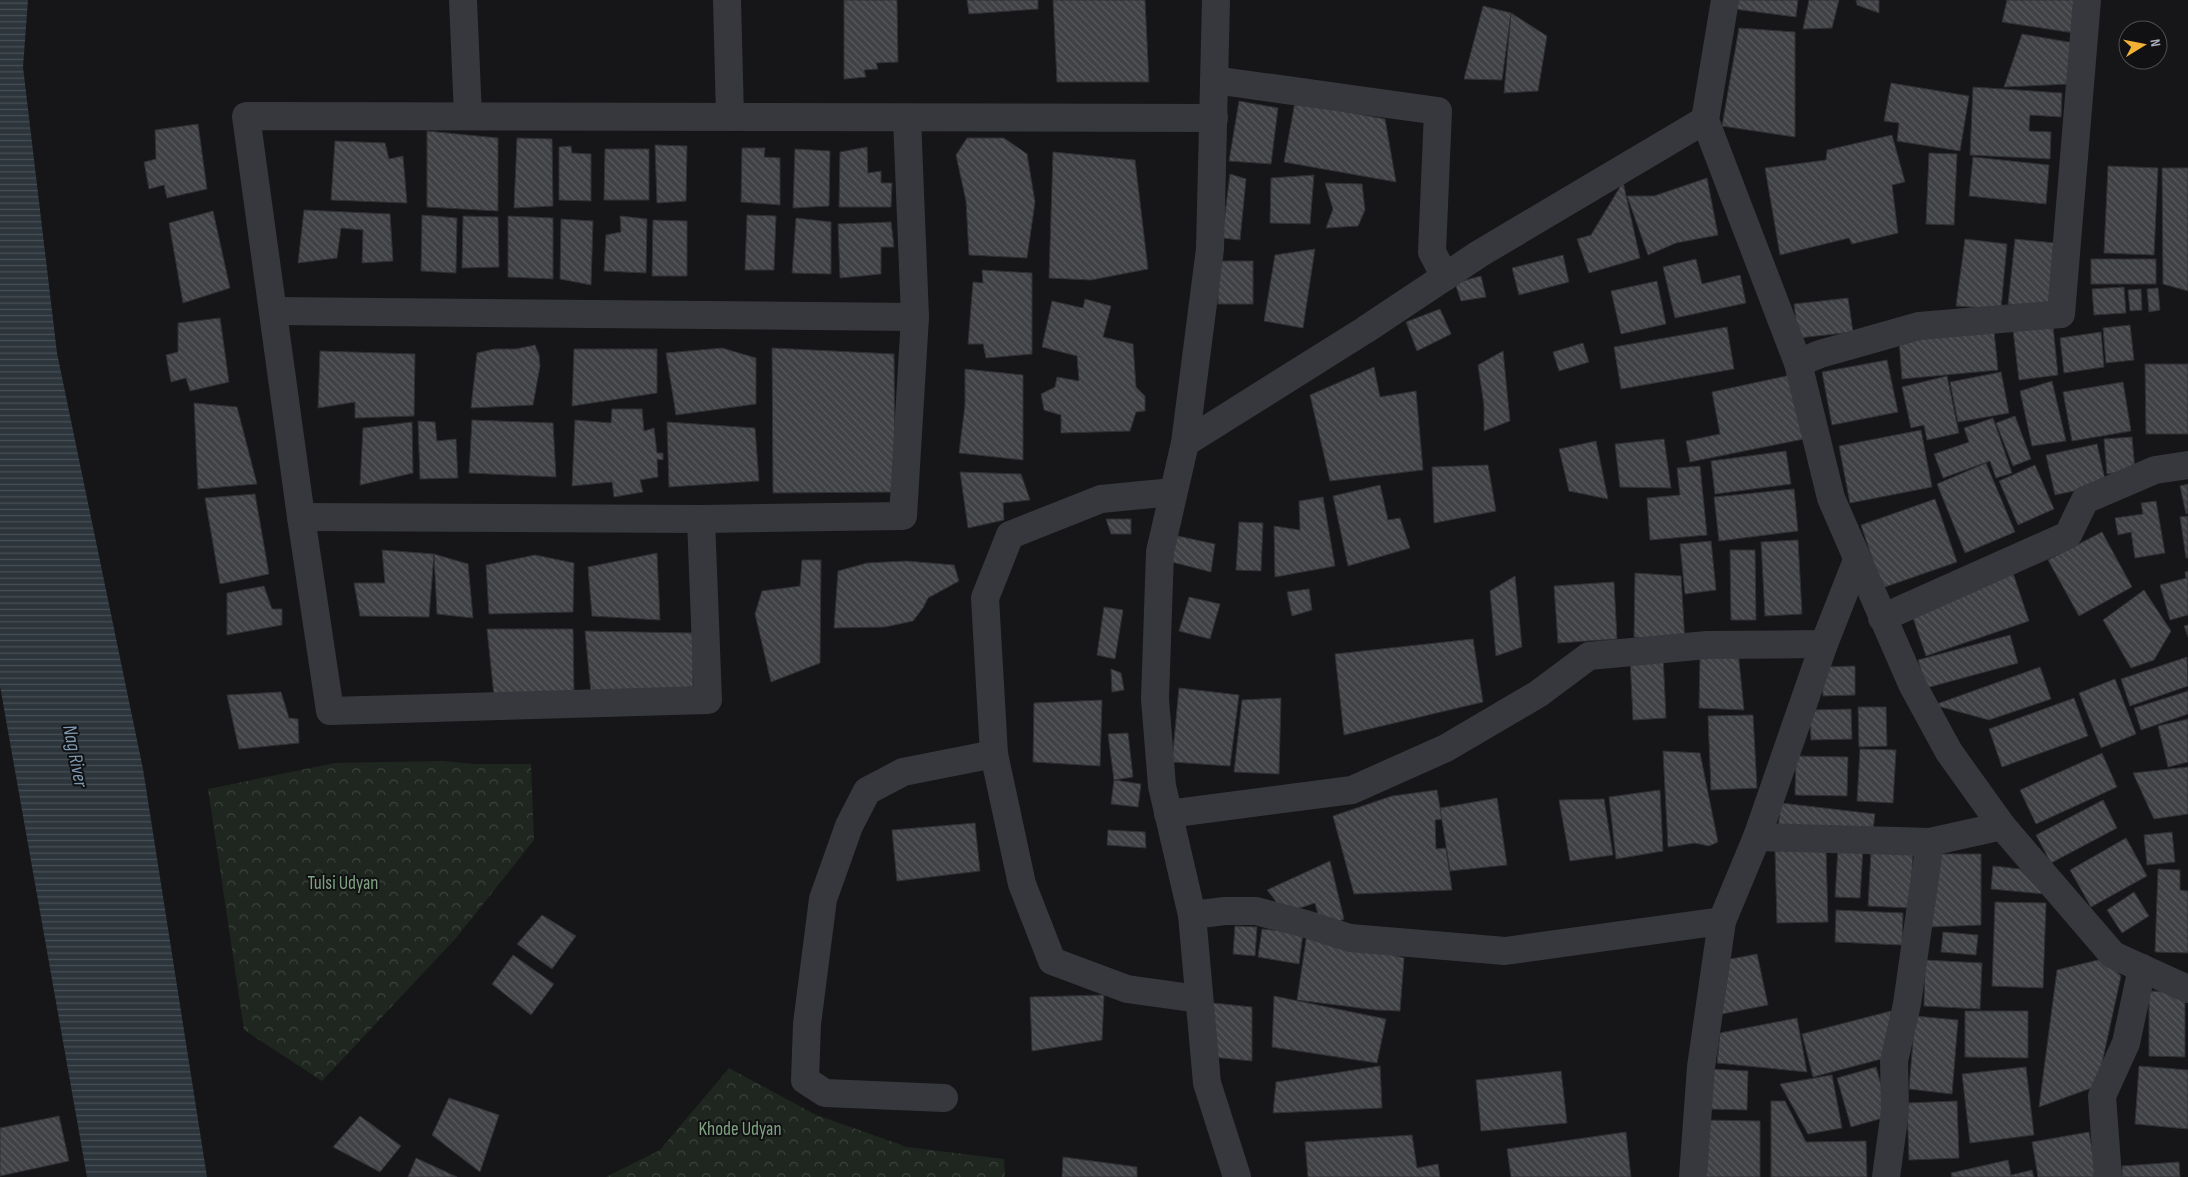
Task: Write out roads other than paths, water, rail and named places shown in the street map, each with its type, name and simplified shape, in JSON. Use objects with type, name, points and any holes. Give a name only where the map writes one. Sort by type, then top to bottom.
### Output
[{"type":"street","points":[[463,0],[468,116]]},
{"type":"street","points":[[727,0],[730,116]]},
{"type":"street","points":[[1216,0],[1210,249],[1184,443],[1160,552],[1154,700],[1162,786],[1192,915],[1207,1083],[1237,1177]]},
{"type":"street","points":[[1725,0],[1705,120],[1798,363],[1815,440],[1831,498],[1912,684],[1949,752],[2002,826],[2114,955],[2188,989]]},
{"type":"street","points":[[1798,363],[1820,354],[1919,326],[2061,314],[2087,0]]},
{"type":"street","points":[[1214,80],[1438,111],[1432,252],[1445,276]]},
{"type":"street","points":[[701,519],[708,700],[330,711],[301,517],[246,116],[1214,118]]},
{"type":"street","points":[[301,517],[701,519],[903,516],[915,317],[907,118]]},
{"type":"street","points":[[1184,443],[1365,330],[1445,276],[1705,120]]},
{"type":"street","points":[[274,312],[915,317]]},
{"type":"street","points":[[1882,618],[2068,535],[2085,500],[2155,470],[2188,465]]},
{"type":"street","points":[[1173,492],[1101,499],[1010,535],[985,598],[994,754],[1022,884],[1052,961],[1127,989],[1200,999]]},
{"type":"street","points":[[1693,1177],[1701,1067],[1722,921],[1757,837],[1824,644],[1857,560]]},
{"type":"street","points":[[1168,814],[1352,790],[1446,748],[1538,694],[1588,656],[1707,645],[1824,644]]},
{"type":"street","points":[[944,1098],[825,1093],[805,1080],[807,1024],[823,899],[849,826],[867,791],[903,772],[994,754]]},
{"type":"street","points":[[1757,837],[1930,842],[2002,826]]},
{"type":"street","points":[[1886,1177],[1895,1112],[1894,1061],[1908,1004],[1930,842]]},
{"type":"street","points":[[1192,915],[1225,911],[1256,911],[1350,938],[1505,951],[1722,921]]},
{"type":"street","points":[[2108,1177],[2102,1096],[2126,1043],[2142,968]]},
{"type":"water","name":"Nag River","points":[[0,0],[28,0],[23,67],[57,353],[143,769],[207,1177],[87,1177],[0,686]]},
{"type":"park label","name":"Tulsi Udyan","points":[[343,883]]},
{"type":"park label","name":"Khode Udyan","points":[[740,1129]]}]
